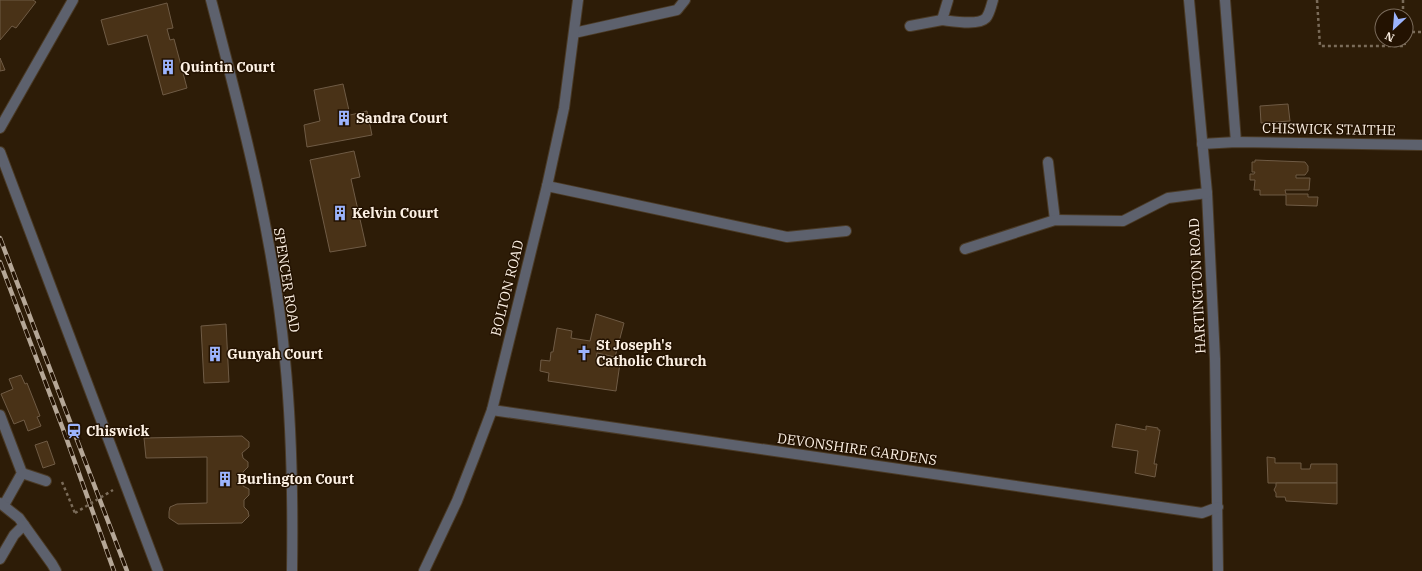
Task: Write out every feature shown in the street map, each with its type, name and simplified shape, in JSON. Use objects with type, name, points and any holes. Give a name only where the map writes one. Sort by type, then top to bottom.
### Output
[{"type":"street","points":[[0,128],[72,0]]},
{"type":"street","name":"SPENCER ROAD","points":[[211,0],[252,162],[277,295],[285,359],[289,414],[292,571]]},
{"type":"street","name":"BOLTON ROAD","points":[[424,571],[457,501],[492,410],[547,186],[564,108],[578,0]]},
{"type":"street","points":[[574,32],[677,10],[685,0]]},
{"type":"street","points":[[942,20],[948,0]]},
{"type":"street","points":[[910,26],[942,20],[976,22],[985,19],[993,0]]},
{"type":"street","name":"HARTINGTON ROAD","points":[[1189,0],[1207,193],[1215,359],[1218,571]]},
{"type":"street","points":[[1225,0],[1236,142]]},
{"type":"street","name":"CHISWICK STAITHE","points":[[1202,144],[1236,142],[1422,145]]},
{"type":"street","points":[[0,152],[158,571]]},
{"type":"street","points":[[1048,162],[1055,220]]},
{"type":"street","points":[[547,186],[787,238],[846,231]]},
{"type":"street","points":[[965,249],[1055,220],[1123,221],[1168,198],[1207,193]]},
{"type":"street","name":"DEVONSHIRE GARDENS","points":[[492,410],[1202,513],[1218,507]]},
{"type":"street","points":[[0,415],[22,473]]},
{"type":"street","points":[[22,473],[46,481]]},
{"type":"street","points":[[22,473],[2,504],[24,524],[54,567]]},
{"type":"street","points":[[0,559],[14,535],[24,524]]},
{"type":"path","points":[[1317,0],[1320,46],[1374,46]]},
{"type":"path","points":[[60,476],[75,513],[113,490]]},
{"type":"building","points":[[0,0],[33,0],[36,2],[16,28],[12,26],[0,40]]},
{"type":"building","name":"Quintin Court","points":[[167,3],[173,28],[167,29],[170,40],[174,39],[187,88],[163,95],[147,35],[108,45],[101,20]]},
{"type":"building","points":[[0,58],[5,70],[0,71]]},
{"type":"building","name":"Sandra Court","points":[[343,84],[350,115],[367,111],[372,135],[307,147],[304,125],[320,121],[314,90]]},
{"type":"building","points":[[1288,104],[1290,121],[1261,123],[1260,106]]},
{"type":"building","name":"Kelvin Court","points":[[354,151],[360,177],[351,179],[366,246],[330,252],[310,160]]},
{"type":"building","points":[[1255,160],[1305,162],[1308,166],[1308,171],[1305,175],[1296,175],[1296,178],[1310,178],[1309,190],[1285,190],[1286,194],[1308,194],[1308,197],[1318,197],[1317,206],[1286,205],[1286,195],[1260,195],[1260,190],[1254,190],[1255,180],[1250,180],[1250,174],[1254,174],[1255,172],[1252,172],[1252,162],[1255,162]]},
{"type":"building","name":"St Joseph's Catholic Church","points":[[596,314],[624,323],[615,357],[597,353],[596,359],[620,363],[616,391],[548,381],[549,373],[540,371],[541,360],[550,361],[557,328],[572,331],[571,338],[590,341]]},
{"type":"building","name":"Gunyah Court","points":[[226,324],[229,382],[204,383],[201,326]]},
{"type":"building","points":[[21,375],[25,384],[27,383],[40,416],[37,417],[41,426],[28,431],[24,420],[14,424],[1,394],[13,389],[9,379]]},
{"type":"building","points":[[1116,424],[1146,430],[1146,426],[1158,428],[1158,430],[1160,430],[1154,464],[1157,464],[1155,477],[1135,473],[1138,451],[1112,447]]},
{"type":"building","name":"Burlington Court","points":[[242,436],[249,442],[249,447],[242,453],[243,458],[248,462],[248,467],[243,472],[243,486],[249,489],[249,495],[244,500],[244,507],[248,511],[249,516],[242,523],[178,524],[169,518],[170,507],[177,504],[207,503],[207,457],[146,458],[144,438]]},
{"type":"building","points":[[47,441],[55,464],[43,468],[35,445]]},
{"type":"building","points":[[1267,457],[1275,458],[1275,463],[1301,463],[1301,469],[1310,469],[1311,464],[1337,464],[1337,483],[1268,483]]},
{"type":"building","points":[[1276,483],[1337,483],[1337,504],[1286,501],[1285,497],[1276,497],[1274,490]]},
{"type":"railway","points":[[0,238],[127,571]]},
{"type":"railway","points":[[0,262],[63,429],[114,571]]},
{"type":"place","name":"Quintin Court","points":[[168,67]]},
{"type":"place","name":"Sandra Court","points":[[344,118]]},
{"type":"place","name":"Kelvin Court","points":[[340,213]]},
{"type":"place","name":"St Joseph's Catholic Church","points":[[584,353]]},
{"type":"place","name":"Gunyah Court","points":[[215,354]]},
{"type":"place","name":"Chiswick","points":[[74,431]]},
{"type":"place","name":"Burlington Court","points":[[225,479]]}]
